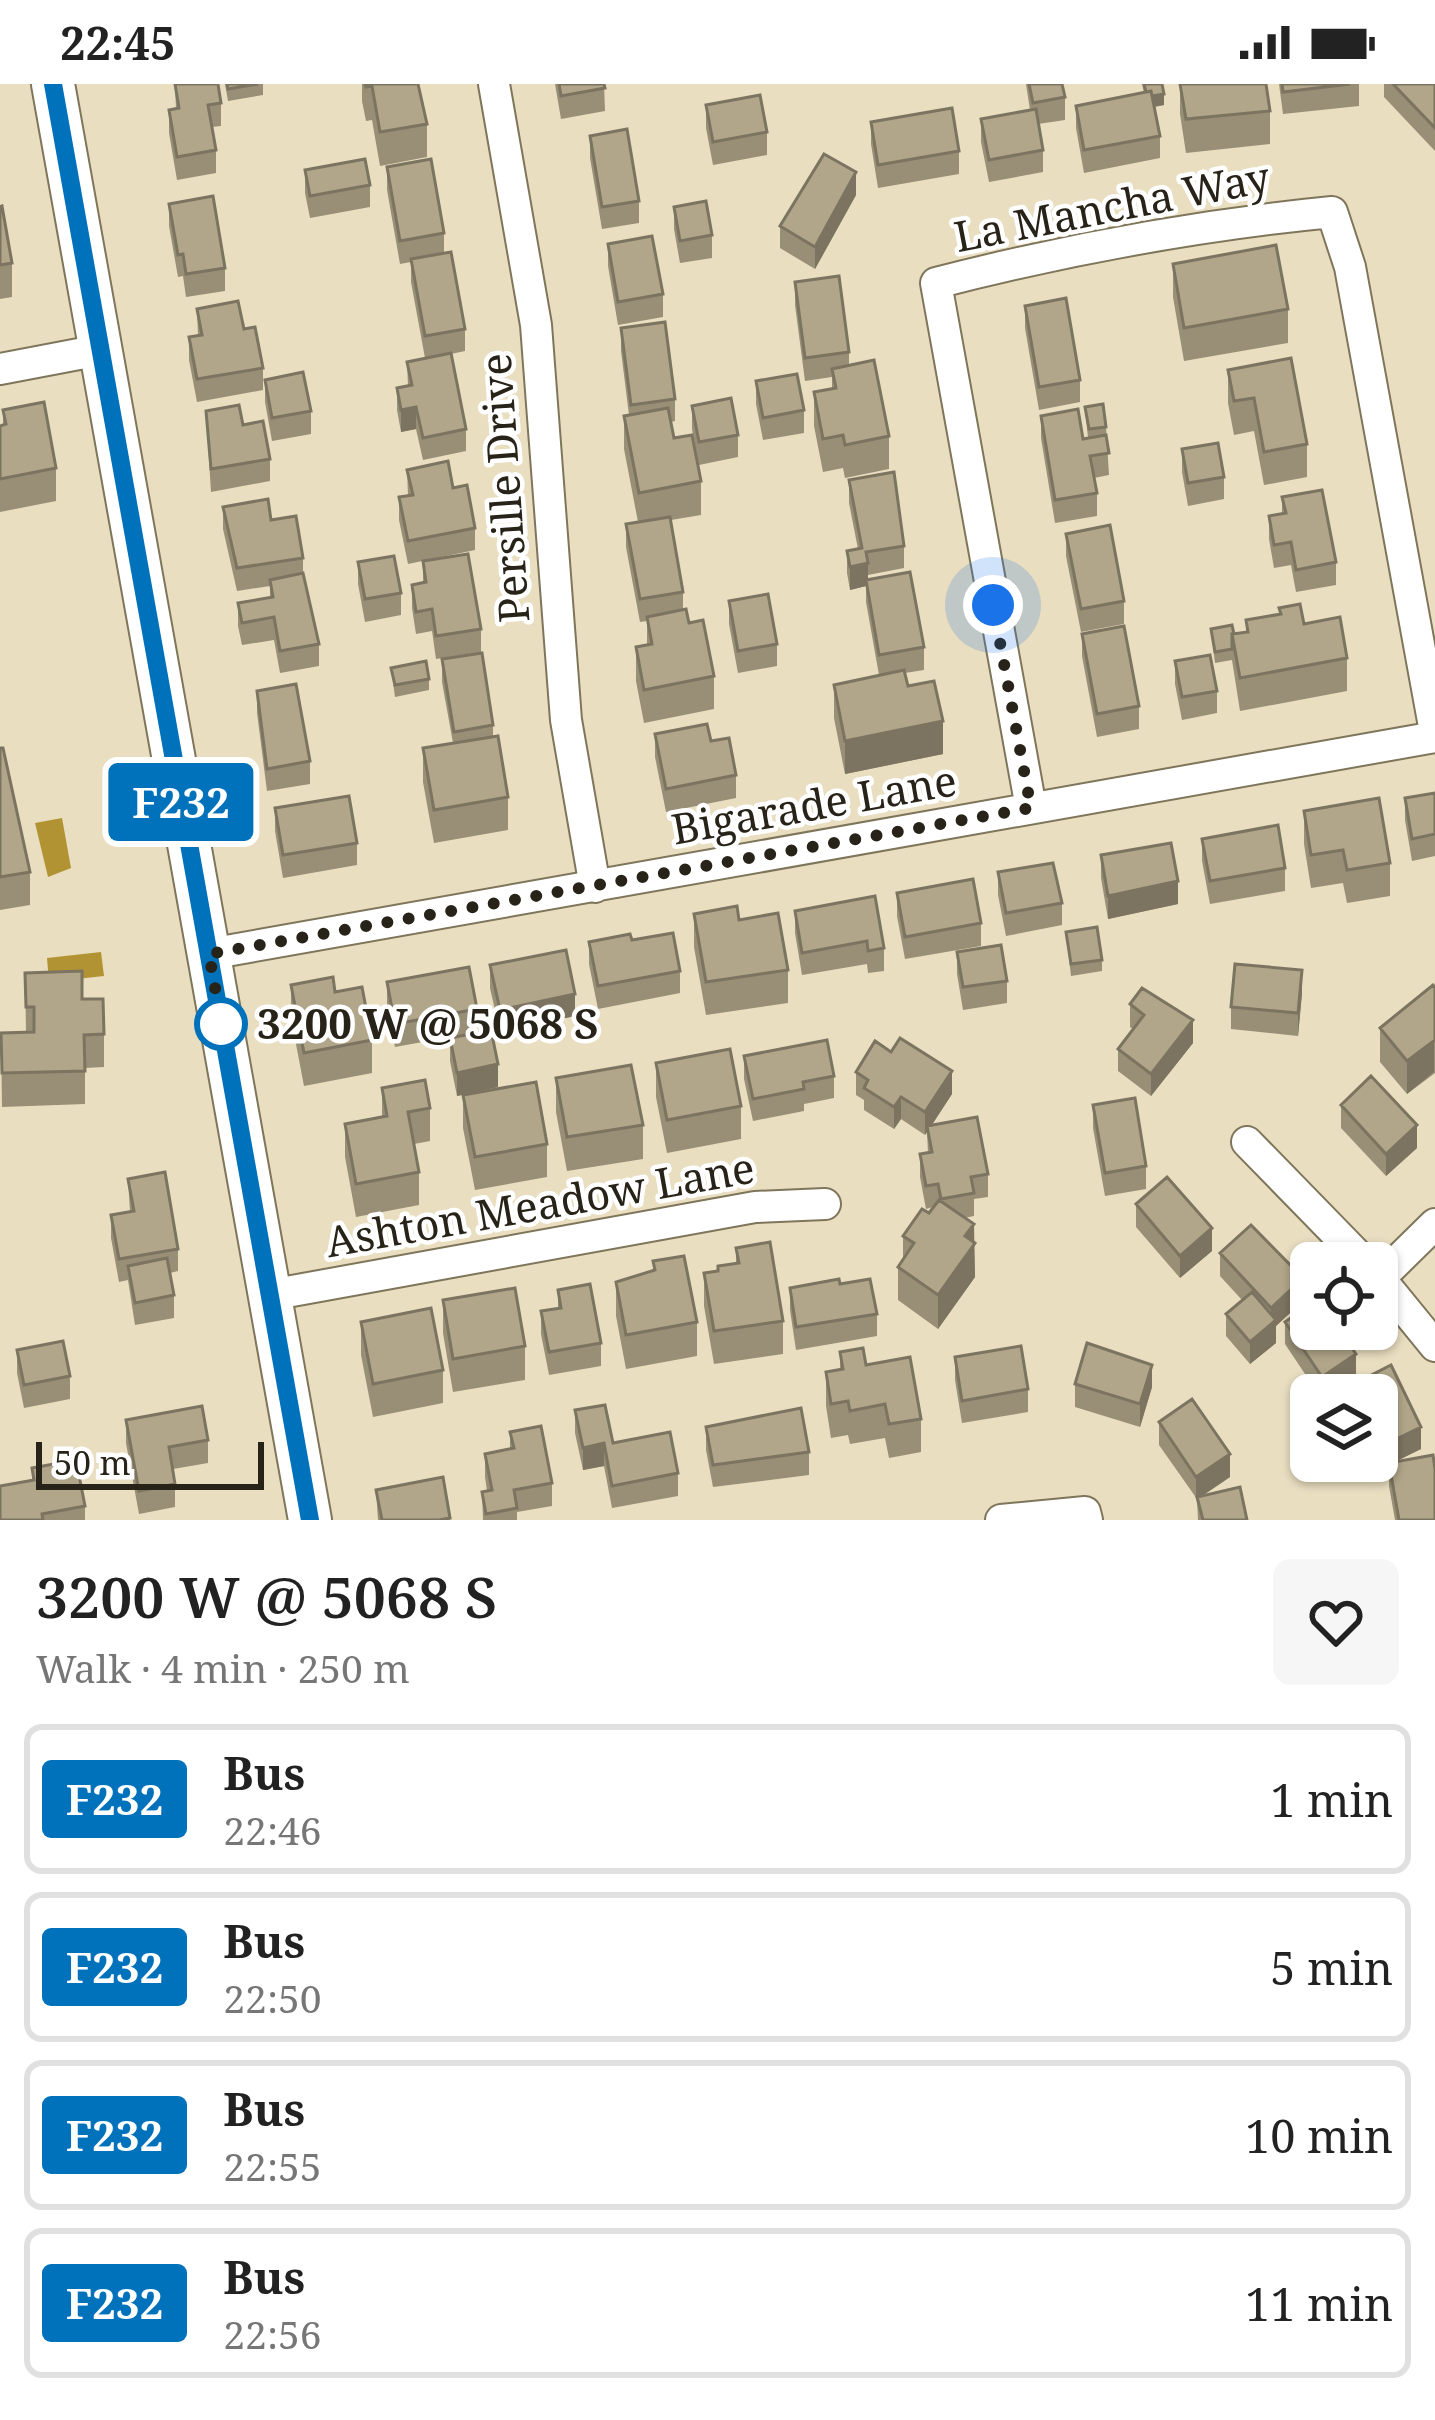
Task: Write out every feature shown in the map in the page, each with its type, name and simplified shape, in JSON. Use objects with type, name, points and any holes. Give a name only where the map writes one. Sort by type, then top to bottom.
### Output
[{"type":"street","points":[[53,84],[310,1520]]},
{"type":"street","name":"Persille Drive","points":[[494,84],[536,325],[566,720],[596,887]]},
{"type":"street","name":"La Mancha Way","points":[[1031,808],[936,284],[1249,222],[1332,212],[1350,267],[1435,735]]},
{"type":"street","points":[[0,369],[100,350]]},
{"type":"street","name":"Bigarade Lane","points":[[209,954],[1435,735]]},
{"type":"street","points":[[1247,1142],[1345,1242]]},
{"type":"street","name":"Ashton Meadow Lane","points":[[270,1295],[755,1207],[826,1204]]},
{"type":"street","points":[[1398,1254],[1435,1225]]},
{"type":"street","points":[[1398,1301],[1435,1346]]},
{"type":"street","points":[[1001,1520],[1086,1516]]},
{"type":"shaded area","points":[[62,818],[71,868],[48,877],[35,823]]},
{"type":"shaded area","points":[[101,952],[104,976],[49,982],[47,958]]},
{"type":"building","points":[[175,84],[218,84],[221,103],[208,105],[216,150],[177,157],[169,110],[179,108]]},
{"type":"building","points":[[365,84],[418,84],[427,124],[380,132],[372,86]]},
{"type":"building","points":[[559,84],[604,84],[605,88],[561,96]]},
{"type":"building","points":[[1029,84],[1062,84],[1065,97],[1033,103]]},
{"type":"building","points":[[1144,84],[1162,84],[1164,94],[1152,96]]},
{"type":"building","points":[[1180,84],[1266,84],[1270,111],[1186,119]]},
{"type":"building","points":[[1282,84],[1350,84],[1283,92]]},
{"type":"building","points":[[1393,84],[1435,84],[1435,128]]},
{"type":"building","points":[[1151,91],[1160,136],[1084,150],[1076,106]]},
{"type":"building","points":[[760,95],[767,132],[713,142],[706,105]]},
{"type":"building","points":[[952,108],[959,151],[878,165],[871,122]]},
{"type":"building","points":[[1036,109],[1043,150],[989,160],[981,119]]},
{"type":"building","points":[[627,129],[639,201],[602,207],[590,136]]},
{"type":"building","points":[[824,154],[856,172],[815,247],[780,226]]},
{"type":"building","points":[[365,159],[370,185],[310,196],[305,170]]},
{"type":"building","points":[[431,159],[444,233],[400,241],[387,167]]},
{"type":"building","points":[[213,196],[225,268],[186,274],[169,204]]},
{"type":"building","points":[[706,201],[712,235],[680,241],[674,207]]},
{"type":"building","points":[[0,207],[12,263],[0,265]]},
{"type":"building","points":[[652,236],[663,294],[618,302],[608,244]]},
{"type":"building","points":[[1276,245],[1288,309],[1184,328],[1173,264]]},
{"type":"building","points":[[451,252],[465,329],[425,336],[411,259]]},
{"type":"building","points":[[839,276],[849,352],[805,358],[795,282]]},
{"type":"building","points":[[1066,298],[1080,380],[1039,387],[1025,306]]},
{"type":"building","points":[[238,301],[244,329],[255,327],[263,368],[197,379],[189,337],[202,335],[197,309]]},
{"type":"building","points":[[665,322],[675,399],[631,405],[621,328]]},
{"type":"building","points":[[451,353],[466,429],[423,438],[416,407],[401,410],[397,388],[412,385],[407,362]]},
{"type":"building","points":[[1291,358],[1307,444],[1264,452],[1254,398],[1234,401],[1228,370]]},
{"type":"building","points":[[874,360],[889,436],[845,445],[843,435],[823,439],[814,392],[836,388],[832,369]]},
{"type":"building","points":[[303,372],[311,411],[272,418],[265,380]]},
{"type":"building","points":[[797,374],[804,410],[763,418],[756,381]]},
{"type":"building","points":[[731,398],[738,435],[699,442],[692,406]]},
{"type":"building","points":[[44,402],[56,468],[0,479],[0,426],[6,424],[3,410]]},
{"type":"building","points":[[1103,404],[1106,427],[1089,429],[1085,407]]},
{"type":"building","points":[[239,405],[243,425],[263,421],[270,459],[211,469],[206,411]]},
{"type":"building","points":[[668,408],[674,438],[692,435],[701,481],[639,493],[624,416]]},
{"type":"building","points":[[1078,409],[1083,439],[1106,435],[1109,453],[1090,456],[1097,493],[1055,500],[1041,416]]},
{"type":"building","points":[[1218,443],[1224,477],[1188,483],[1182,449]]},
{"type":"building","points":[[448,461],[453,488],[467,485],[475,528],[408,541],[399,497],[413,495],[407,470]]},
{"type":"building","points":[[894,472],[904,546],[866,552],[868,563],[850,567],[847,551],[862,548],[849,480]]},
{"type":"building","points":[[1322,490],[1336,562],[1296,570],[1291,542],[1274,545],[1269,516],[1286,513],[1282,497]]},
{"type":"building","points":[[268,499],[271,520],[296,516],[303,558],[237,568],[223,507]]},
{"type":"building","points":[[670,517],[683,592],[640,599],[626,524]]},
{"type":"building","points":[[1110,525],[1124,601],[1081,609],[1066,534]]},
{"type":"building","points":[[468,554],[481,629],[436,636],[432,609],[416,612],[412,585],[426,582],[423,561]]},
{"type":"building","points":[[394,556],[401,593],[365,599],[358,562]]},
{"type":"building","points":[[910,572],[924,647],[879,655],[866,580]]},
{"type":"building","points":[[303,573],[319,644],[280,651],[274,617],[242,623],[238,603],[273,597],[270,580]]},
{"type":"building","points":[[768,594],[777,644],[738,651],[729,601]]},
{"type":"building","points":[[1300,604],[1304,624],[1340,617],[1347,658],[1240,678],[1232,634],[1248,632],[1246,620],[1281,614],[1279,608]]},
{"type":"building","points":[[686,609],[689,623],[703,620],[714,676],[644,690],[636,647],[652,644],[647,617]]},
{"type":"building","points":[[1232,625],[1232,649],[1215,652],[1211,629]]},
{"type":"building","points":[[1124,626],[1139,706],[1097,714],[1082,634]]},
{"type":"building","points":[[482,653],[493,725],[454,732],[442,659]]},
{"type":"building","points":[[1210,655],[1217,691],[1182,697],[1175,661]]},
{"type":"building","points":[[426,661],[429,679],[395,685],[391,668]]},
{"type":"building","points":[[904,670],[908,686],[934,681],[943,721],[845,741],[834,685]]},
{"type":"building","points":[[296,684],[310,761],[267,769],[257,691]]},
{"type":"building","points":[[707,724],[711,741],[729,738],[736,775],[666,789],[655,734]]},
{"type":"building","points":[[498,736],[508,797],[434,810],[423,748]]},
{"type":"building","points":[[0,748],[30,872],[0,877]]},
{"type":"building","points":[[1435,793],[1435,834],[1412,839],[1405,798]]},
{"type":"building","points":[[349,796],[357,843],[283,855],[275,808]]},
{"type":"building","points":[[1379,798],[1390,863],[1347,870],[1343,850],[1311,855],[1304,811]]},
{"type":"building","points":[[1278,825],[1285,868],[1210,881],[1202,839]]},
{"type":"building","points":[[1171,843],[1178,881],[1108,896],[1101,855]]},
{"type":"building","points":[[1053,863],[1062,903],[1006,913],[998,872]]},
{"type":"building","points":[[973,879],[981,923],[905,937],[897,893]]},
{"type":"building","points":[[875,896],[884,948],[868,951],[867,941],[802,953],[795,911]]},
{"type":"building","points":[[737,906],[739,920],[778,913],[788,970],[706,982],[694,914]]},
{"type":"building","points":[[1097,927],[1102,960],[1071,964],[1066,932]]},
{"type":"building","points":[[673,933],[680,971],[598,986],[589,942]]},
{"type":"building","points":[[1001,945],[1007,981],[963,987],[957,952]]},
{"type":"building","points":[[566,950],[575,994],[500,1010],[490,965]]},
{"type":"building","points":[[1235,964],[1302,970],[1298,1013],[1231,1007]]},
{"type":"building","points":[[469,967],[477,1009],[395,1024],[387,982]]},
{"type":"building","points":[[82,971],[82,999],[103,999],[104,1034],[84,1035],[85,1071],[2,1073],[1,1033],[34,1032],[34,1007],[26,1007],[25,973]]},
{"type":"building","points":[[333,977],[335,992],[362,987],[372,1040],[304,1053],[291,985]]},
{"type":"building","points":[[1433,985],[1435,1040],[1407,1061],[1380,1028]]},
{"type":"building","points":[[1142,988],[1193,1020],[1151,1074],[1118,1049],[1144,1015],[1130,1004]]},
{"type":"building","points":[[491,1030],[498,1064],[457,1073],[450,1038]]},
{"type":"building","points":[[900,1038],[952,1071],[925,1112],[901,1097],[894,1107],[864,1088],[868,1080],[856,1072],[875,1041],[891,1052]]},
{"type":"building","points":[[827,1040],[834,1076],[803,1082],[804,1089],[753,1099],[744,1056]]},
{"type":"building","points":[[730,1049],[741,1106],[667,1120],[656,1063]]},
{"type":"building","points":[[631,1065],[643,1125],[567,1137],[556,1078]]},
{"type":"building","points":[[1371,1076],[1417,1125],[1386,1154],[1341,1105]]},
{"type":"building","points":[[425,1080],[430,1108],[408,1112],[419,1172],[356,1184],[345,1124],[387,1116],[382,1088]]},
{"type":"building","points":[[536,1082],[547,1144],[475,1157],[463,1095]]},
{"type":"building","points":[[1135,1098],[1146,1166],[1105,1173],[1093,1105]]},
{"type":"building","points":[[977,1117],[988,1174],[971,1177],[974,1193],[941,1199],[938,1184],[926,1186],[920,1154],[932,1152],[927,1126]]},
{"type":"building","points":[[165,1172],[178,1249],[119,1259],[111,1215],[134,1211],[128,1179]]},
{"type":"building","points":[[1167,1177],[1212,1228],[1180,1256],[1136,1204]]},
{"type":"building","points":[[939,1200],[974,1224],[965,1236],[975,1243],[938,1295],[898,1267],[914,1243],[903,1236],[922,1209],[929,1213]]},
{"type":"building","points":[[1251,1225],[1290,1265],[1290,1290],[1271,1308],[1220,1253]]},
{"type":"building","points":[[770,1242],[783,1321],[714,1331],[704,1273],[739,1263],[736,1248]]},
{"type":"building","points":[[684,1256],[697,1322],[626,1335],[616,1282],[655,1270],[653,1261]]},
{"type":"building","points":[[167,1258],[174,1295],[135,1303],[128,1266]]},
{"type":"building","points":[[839,1279],[840,1284],[870,1279],[877,1314],[796,1327],[790,1288]]},
{"type":"building","points":[[590,1284],[601,1343],[549,1352],[541,1311],[561,1308],[558,1290]]},
{"type":"building","points":[[515,1288],[525,1346],[453,1359],[443,1300]]},
{"type":"building","points":[[1252,1292],[1276,1320],[1250,1342],[1226,1314]]},
{"type":"building","points":[[431,1308],[443,1370],[373,1384],[361,1322]]},
{"type":"building","points":[[63,1341],[70,1376],[24,1385],[17,1350]]},
{"type":"building","points":[[1087,1343],[1152,1365],[1140,1404],[1075,1384]]},
{"type":"building","points":[[1021,1346],[1028,1389],[962,1401],[955,1357]]},
{"type":"building","points":[[863,1348],[866,1365],[910,1357],[921,1419],[889,1424],[885,1404],[850,1411],[848,1401],[831,1404],[826,1372],[843,1369],[840,1352]]},
{"type":"building","points":[[1304,1350],[1353,1350],[1356,1354],[1326,1374],[1320,1374]]},
{"type":"building","points":[[1391,1365],[1395,1374],[1373,1374]]},
{"type":"building","points":[[1398,1379],[1421,1427],[1398,1438]]},
{"type":"building","points":[[1192,1399],[1230,1454],[1196,1477],[1159,1422]]},
{"type":"building","points":[[605,1405],[613,1443],[670,1432],[678,1473],[612,1486],[604,1443],[583,1448],[575,1410]]},
{"type":"building","points":[[202,1406],[208,1440],[169,1447],[175,1484],[139,1491],[126,1420]]},
{"type":"building","points":[[801,1408],[809,1452],[713,1465],[706,1427]]},
{"type":"building","points":[[541,1426],[552,1483],[514,1490],[517,1508],[486,1514],[482,1492],[492,1490],[485,1454],[514,1448],[510,1432]]},
{"type":"building","points":[[1433,1455],[1435,1520],[1399,1520],[1392,1482],[1398,1482],[1398,1461]]},
{"type":"building","points":[[76,1460],[85,1506],[42,1514],[43,1520],[0,1520],[0,1486],[34,1480],[32,1468]]},
{"type":"building","points":[[443,1477],[450,1518],[382,1520],[376,1490]]},
{"type":"building","points":[[1240,1487],[1247,1520],[1203,1520],[1197,1497]]},
{"type":"bus line","name":"F232","points":[[53,84],[310,1520]]},
{"type":"place","name":"3200 W @ 5068 S","points":[[221,1024]]},
{"type":"route","points":[[221,1024],[224,1038],[209,954],[1031,808],[993,605]]}]
